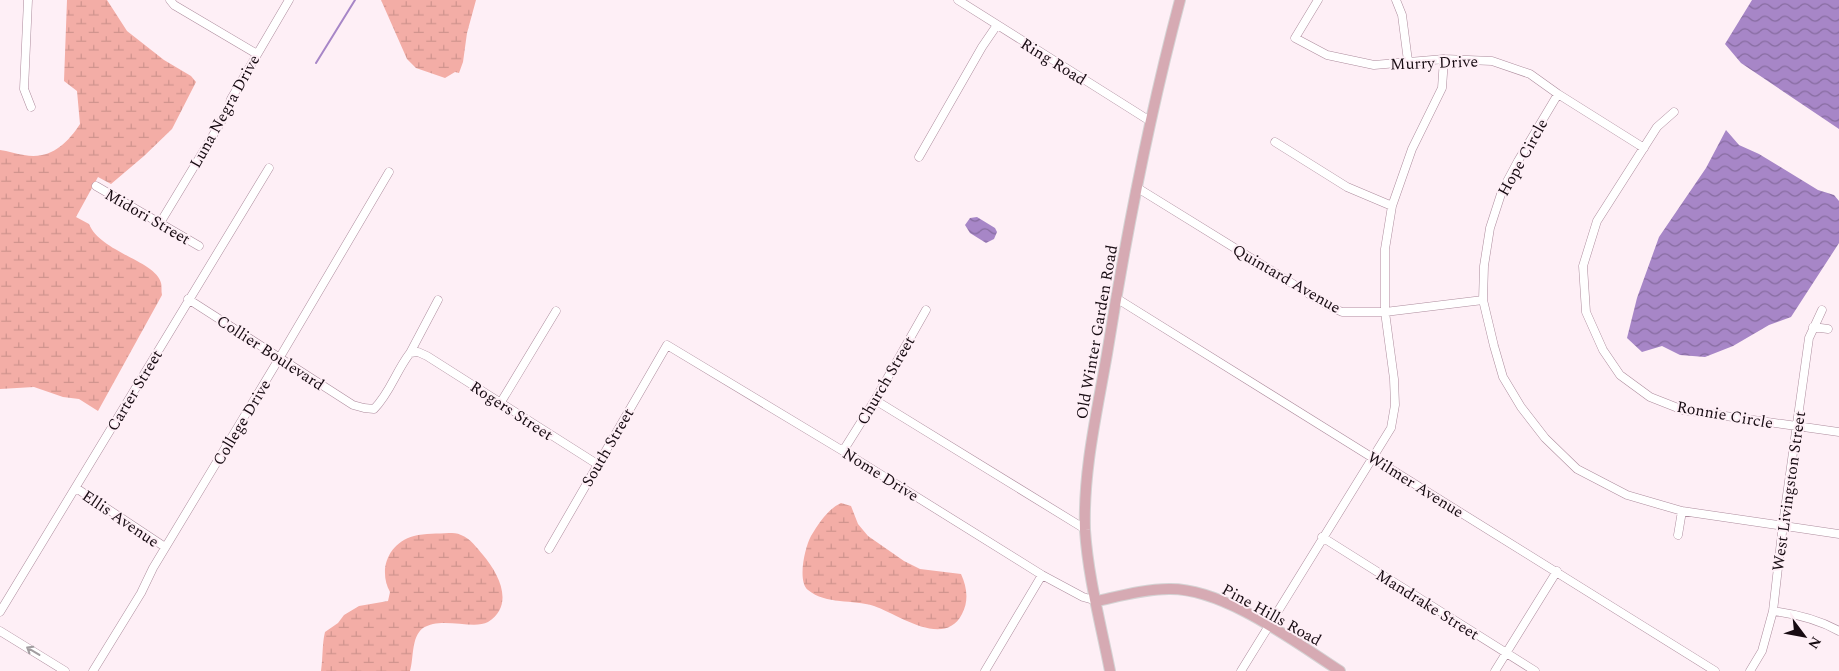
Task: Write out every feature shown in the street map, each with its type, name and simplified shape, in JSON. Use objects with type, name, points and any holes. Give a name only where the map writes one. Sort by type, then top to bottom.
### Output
[{"type":"main road","name":"Old Winter Garden Road","points":[[1110,671],[1091,578],[1085,529],[1087,482],[1116,298],[1136,187],[1180,0]]},
{"type":"main road","name":"Pine Hills Road","points":[[1096,601],[1138,592],[1170,589],[1202,594],[1222,600],[1269,626],[1340,671]]},
{"type":"street","points":[[28,0],[24,89],[32,107]]},
{"type":"street","points":[[170,0],[174,5],[256,54]]},
{"type":"street","name":"Luna Negra Drive","points":[[160,223],[227,112],[231,100],[256,54],[289,0]]},
{"type":"street","name":"Ring Road","points":[[958,0],[1150,121]]},
{"type":"street","name":"Murry Drive","points":[[1318,0],[1295,38],[1328,55],[1374,65],[1444,59],[1492,61],[1530,74],[1558,94],[1644,148]]},
{"type":"street","points":[[1396,0],[1402,16],[1408,61]]},
{"type":"street","points":[[919,157],[982,47],[997,25]]},
{"type":"street","points":[[1241,671],[1391,428],[1395,405],[1394,379],[1385,312],[1385,249],[1392,206],[1412,149],[1442,88],[1444,59]]},
{"type":"street","name":"Hope Circle","points":[[1558,94],[1502,191],[1490,228],[1484,266],[1482,300],[1503,377],[1521,408],[1546,438],[1577,468],[1628,495],[1682,511],[1783,524],[1839,534]]},
{"type":"street","name":"Ronnie Circle","points":[[1674,112],[1657,127],[1597,221],[1583,266],[1586,312],[1603,350],[1620,375],[1650,397],[1683,410],[1839,432]]},
{"type":"street","points":[[1275,142],[1346,187],[1392,206]]},
{"type":"street","name":"Carter Street","points":[[0,612],[269,168]]},
{"type":"street","name":"College Drive","points":[[93,671],[141,593],[152,568],[389,172]]},
{"type":"street","name":"Midori Street","points":[[96,186],[200,246]]},
{"type":"street","name":"Quintard Avenue","points":[[1136,187],[1342,312],[1385,312],[1482,300]]},
{"type":"street","name":"Wilmer Avenue","points":[[1116,298],[1715,671]]},
{"type":"street","name":"Collier Boulevard","points":[[188,299],[353,405],[364,408],[374,409],[382,400],[400,366],[410,353]]},
{"type":"street","points":[[410,353],[438,300]]},
{"type":"street","name":"Church Street","points":[[843,451],[875,400],[926,310]]},
{"type":"street","name":"West Livingston Street","points":[[1750,671],[1762,651],[1773,611],[1809,338],[1822,310]]},
{"type":"street","points":[[500,402],[556,311]]},
{"type":"street","points":[[1813,327],[1828,329]]},
{"type":"street","name":"Nome Drive","points":[[667,345],[843,451],[1042,575],[1083,597],[1096,601]]},
{"type":"street","name":"South Street","points":[[549,549],[667,345]]},
{"type":"street","name":"Rogers Street","points":[[410,353],[418,352],[427,356],[597,464]]},
{"type":"street","points":[[875,400],[1085,529]]},
{"type":"street","name":"Ellis Avenue","points":[[76,488],[165,547]]},
{"type":"street","points":[[1678,535],[1682,511]]},
{"type":"street","name":"Mandrake Street","points":[[1322,537],[1535,671]]},
{"type":"street","points":[[1495,671],[1556,571]]},
{"type":"street","points":[[985,671],[1042,575]]},
{"type":"street","points":[[1773,611],[1799,614],[1823,622],[1839,631]]},
{"type":"street","points":[[0,631],[65,671]]},
{"type":"green space","points":[[67,0],[107,0],[127,31],[164,60],[191,76],[196,82],[172,129],[111,184],[98,177],[76,217],[89,224],[95,234],[104,242],[149,268],[157,275],[161,284],[162,295],[98,411],[79,399],[63,397],[34,387],[0,389],[0,150],[33,156],[50,153],[63,144],[80,124],[77,91],[64,81]]},
{"type":"green space","points":[[381,0],[476,0],[459,73],[455,72],[445,78],[416,68],[407,59]]},
{"type":"green space","points":[[841,503],[851,506],[858,524],[868,536],[904,561],[920,569],[961,574],[966,589],[966,599],[962,614],[954,624],[944,629],[920,626],[874,606],[831,600],[815,595],[808,590],[803,579],[803,564],[809,541],[824,517]]},
{"type":"green space","points":[[460,534],[470,541],[494,571],[502,589],[503,598],[501,607],[496,615],[488,622],[482,624],[439,623],[423,628],[416,637],[410,671],[321,671],[325,632],[338,623],[344,615],[359,606],[388,601],[390,592],[385,575],[385,566],[392,551],[405,540],[414,536]]},
{"type":"water","points":[[1752,0],[1839,0],[1839,129],[1741,63],[1725,44]]},
{"type":"water","points":[[1726,130],[1739,145],[1759,154],[1818,190],[1834,195],[1839,201],[1839,243],[1791,317],[1769,325],[1733,346],[1705,357],[1680,355],[1662,346],[1642,352],[1627,338],[1637,298],[1659,237],[1706,168]]},
{"type":"water","points":[[977,217],[995,228],[997,232],[994,239],[986,243],[970,233],[965,225],[970,218]]},
{"type":"waterway","points":[[316,63],[355,0]]}]
